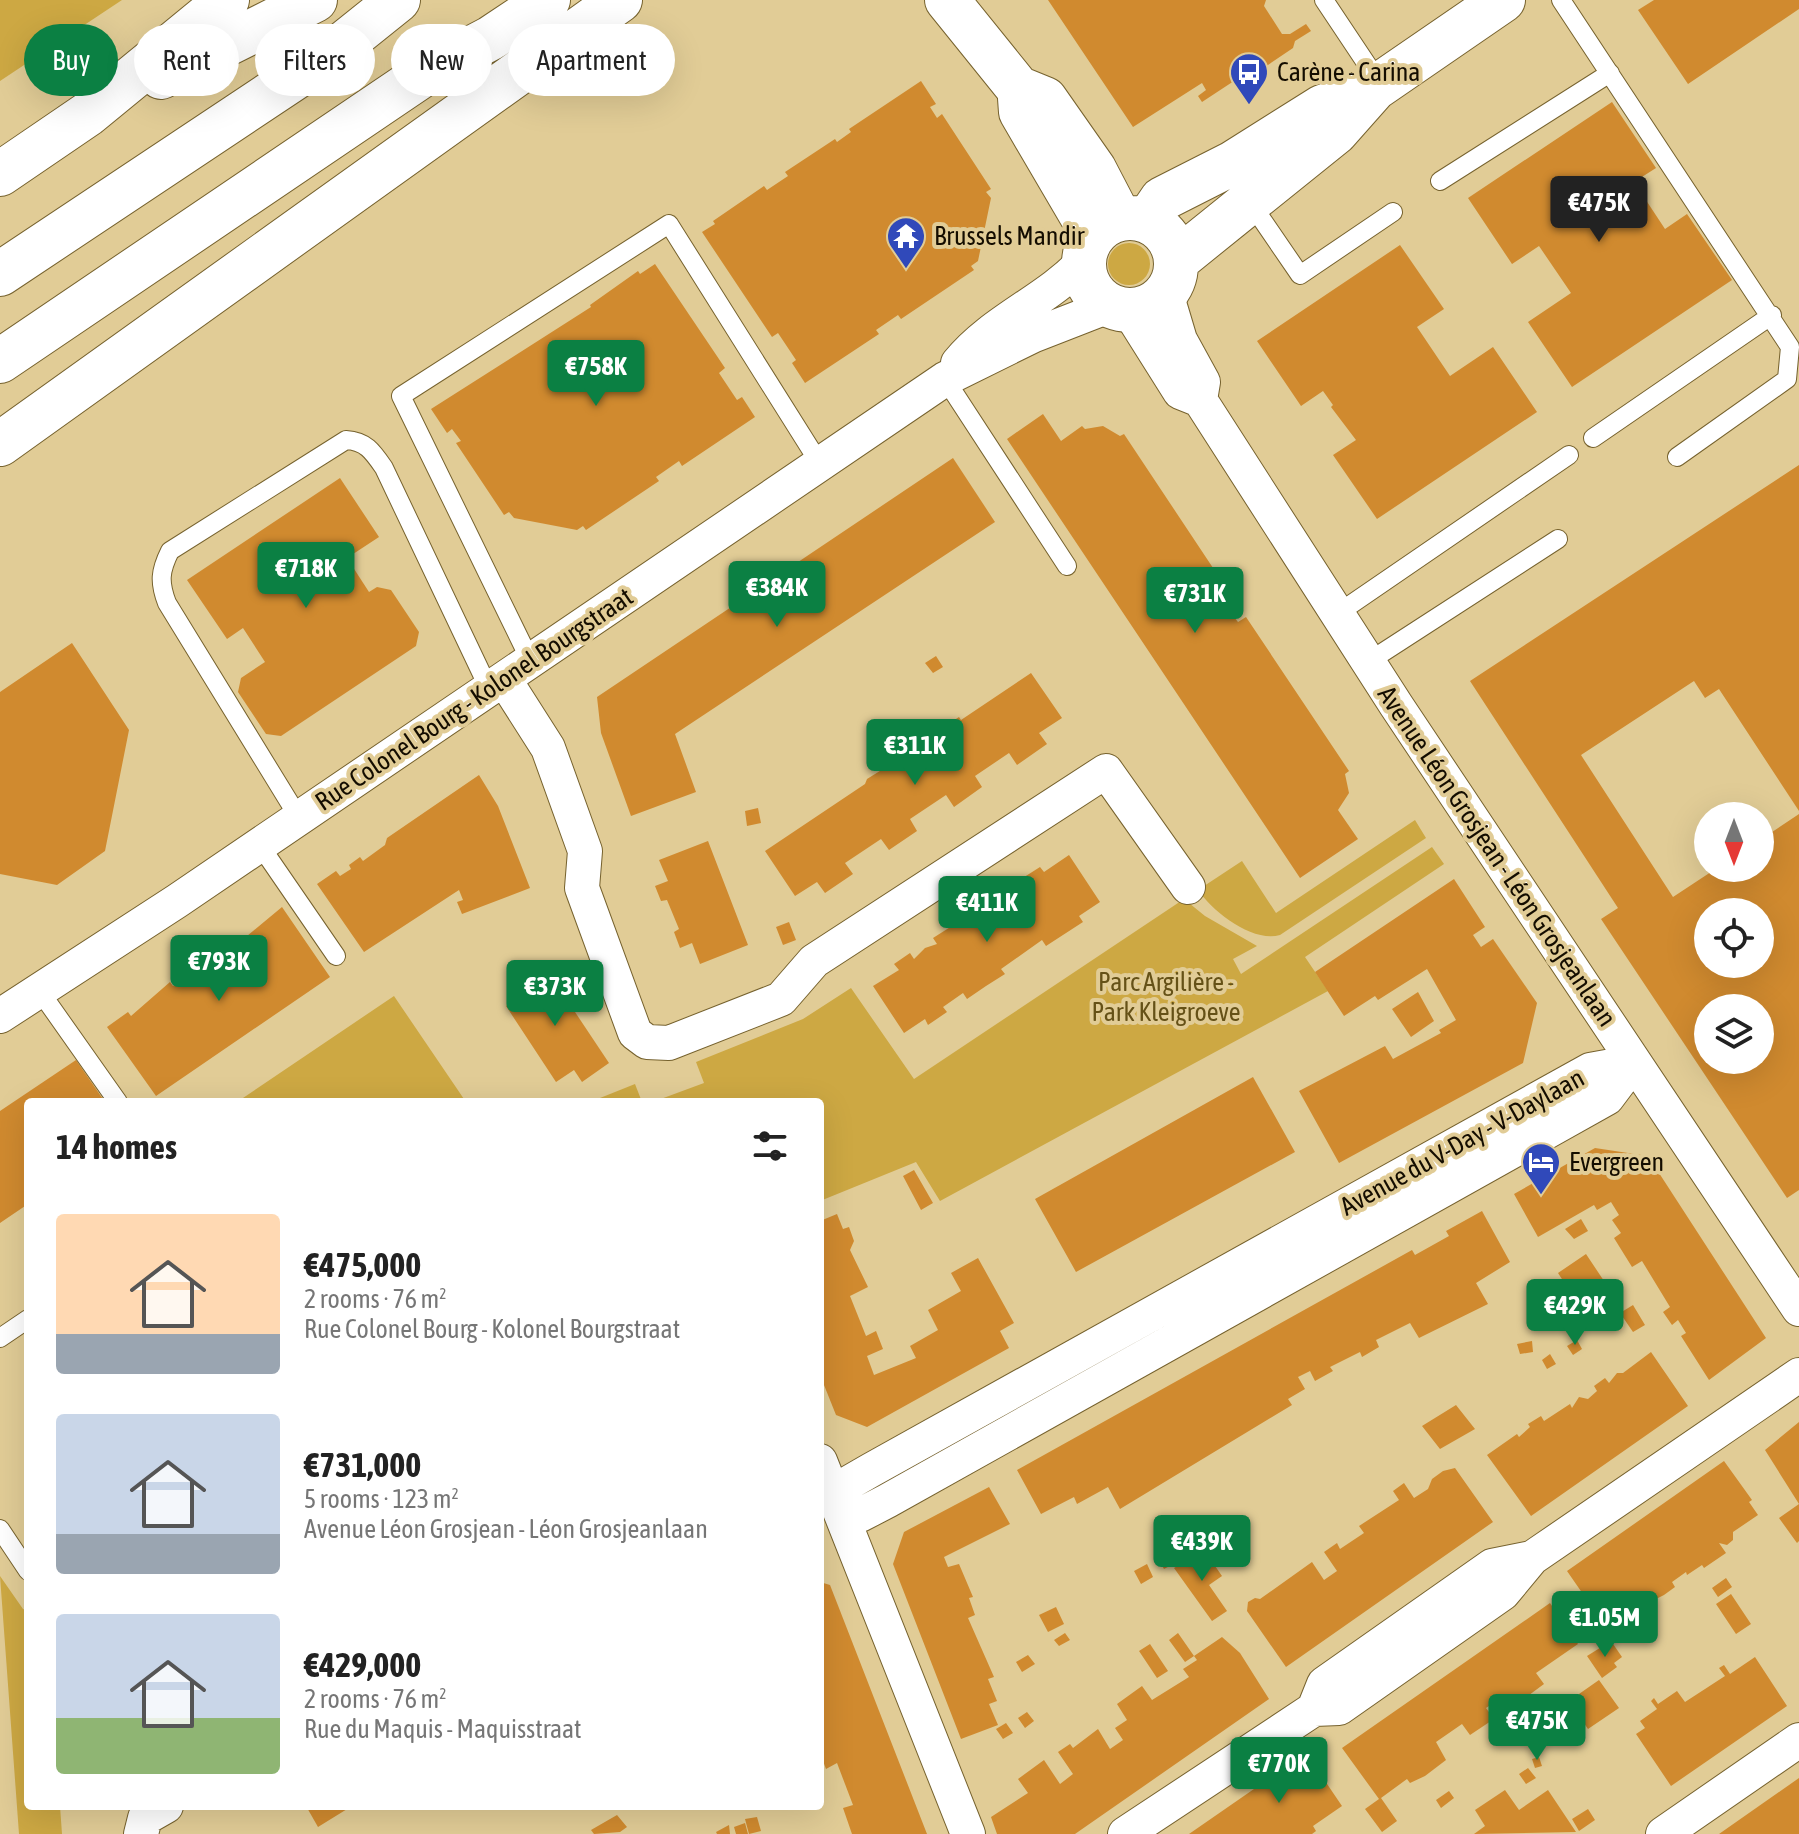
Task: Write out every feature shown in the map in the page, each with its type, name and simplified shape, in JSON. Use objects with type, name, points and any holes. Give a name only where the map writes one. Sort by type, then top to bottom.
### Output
[{"type":"main road","points":[[0,174],[88,114],[227,0]]},
{"type":"main road","points":[[88,114],[315,0]]},
{"type":"main road","points":[[0,274],[332,53],[398,0]]},
{"type":"main road","points":[[0,361],[430,70],[491,38],[548,0]]},
{"type":"main road","points":[[0,444],[620,0]]},
{"type":"main road","points":[[947,0],[1018,88],[1045,99],[1094,169],[1111,234],[1090,288],[1145,292],[1167,237],[1111,234]]},
{"type":"main road","name":"Rue Colonel Bourg - Kolonel Bourgstraat","points":[[1145,292],[1249,200],[1336,132],[1378,86],[1503,0]]},
{"type":"main road","name":"Rue Colonel Bourg - Kolonel Bourgstraat","points":[[1111,234],[1162,199],[1233,163],[1322,107],[1378,86]]},
{"type":"street","name":"Rue Colonel Bourg - Kolonel Bourgstraat","points":[[945,379],[975,343],[1064,282],[1111,234]]},
{"type":"street","name":"Rue Colonel Bourg - Kolonel Bourgstraat","points":[[0,1016],[299,818],[945,379],[1032,336],[1145,292]]},
{"type":"street","name":"Avenue Léon Grosjean - Léon Grosjeanlaan","points":[[1145,292],[1180,392],[1200,400],[1368,662],[1799,1309]]},
{"type":"street","points":[[508,676],[548,748],[585,851],[582,888],[635,1033],[647,1042],[669,1043],[781,999],[814,961],[1106,771],[1188,887]]},
{"type":"street","name":"Avenue du V-Day - V-Daylaan","points":[[839,1508],[845,1485],[871,1470],[1590,1070],[1634,1062]]},
{"type":"street","points":[[1125,1834],[1314,1709],[1339,1708],[1503,1593],[1532,1558],[1799,1375]]},
{"type":"street","points":[[824,1471],[968,1834]]},
{"type":"street","points":[[1663,1834],[1799,1740]]},
{"type":"street","points":[[141,1834],[145,1818],[159,1810]]},
{"type":"lane","points":[[1324,0],[1378,86]]},
{"type":"lane","points":[[1561,0],[1772,315],[1790,347],[1787,379],[1677,457]]},
{"type":"lane","points":[[1440,181],[1610,73]]},
{"type":"lane","points":[[1249,200],[1300,275],[1393,212]]},
{"type":"lane","points":[[508,676],[401,396],[669,224],[820,464]]},
{"type":"lane","points":[[1593,438],[1772,315]]},
{"type":"lane","points":[[945,379],[1067,566]]},
{"type":"lane","points":[[299,818],[167,603],[160,585],[161,569],[170,551],[346,440],[359,441],[369,447],[384,468],[508,676]]},
{"type":"lane","points":[[1337,614],[1569,455]]},
{"type":"lane","points":[[1368,662],[1558,539]]},
{"type":"lane","points":[[259,844],[336,956]]},
{"type":"lane","points":[[39,990],[115,1098]]},
{"type":"lane","points":[[0,1338],[24,1322]]},
{"type":"lane","points":[[0,1529],[24,1565]]},
{"type":"green space","points":[[0,0],[122,0],[86,24],[24,24],[24,65],[0,81]]},
{"type":"green space","points":[[1129,243],[1144,249],[1150,264],[1144,279],[1129,285],[1114,279],[1108,264],[1114,249]]},
{"type":"green space","points":[[1415,820],[1426,838],[1280,935],[1258,934],[1234,924],[1198,890],[1242,861],[1276,913]]},
{"type":"green space","name":"Parc Argilière - Park Kleigroeve","points":[[1432,847],[1444,864],[1305,957],[1328,991],[940,1201],[916,1162],[824,1199],[824,1098],[663,1098],[704,1083],[696,1062],[803,1019],[851,988],[914,1079],[1184,899],[1205,916],[1257,946],[1233,959],[1241,974]]},
{"type":"green space","points":[[394,996],[463,1098],[243,1098]]},
{"type":"green space","points":[[635,1084],[640,1098],[600,1098]]},
{"type":"green space","points":[[0,1576],[24,1609],[24,1810],[60,1810],[62,1834],[19,1834]]},
{"type":"building","points":[[1048,0],[1266,0],[1264,6],[1282,34],[1290,34],[1306,24],[1311,31],[1295,41],[1293,48],[1240,84],[1237,79],[1202,102],[1198,96],[1206,90],[1202,83],[1133,127]]},
{"type":"building","points":[[1654,0],[1799,0],[1799,9],[1688,84],[1638,10]]},
{"type":"building","points":[[921,81],[936,104],[930,107],[937,118],[942,114],[991,189],[986,192],[991,198],[978,261],[971,266],[974,270],[901,319],[898,315],[876,330],[879,334],[805,383],[792,363],[796,360],[778,333],[772,337],[702,232],[715,224],[713,221],[764,186],[767,190],[788,176],[785,172],[835,139],[837,142],[851,132],[849,129]]},
{"type":"building","points":[[1612,102],[1656,168],[1634,182],[1665,229],[1687,214],[1732,280],[1572,387],[1528,322],[1571,293],[1539,246],[1512,264],[1468,198]]},
{"type":"building","points":[[1400,245],[1444,309],[1417,327],[1450,376],[1493,347],[1537,412],[1377,519],[1333,455],[1356,440],[1331,407],[1333,405],[1323,391],[1301,406],[1257,341]]},
{"type":"building","points":[[655,264],[725,368],[719,373],[737,400],[742,397],[755,417],[682,466],[679,461],[656,477],[659,481],[586,530],[583,526],[577,530],[514,518],[509,512],[504,515],[456,443],[461,441],[452,429],[447,433],[431,409],[591,307],[638,271],[640,274]]},
{"type":"building","points":[[1043,414],[1061,441],[1082,426],[1085,429],[1103,426],[1120,436],[1124,434],[1227,589],[1220,594],[1223,600],[1230,598],[1237,604],[1234,617],[1238,622],[1246,617],[1349,771],[1345,774],[1349,793],[1338,810],[1358,839],[1300,878],[1007,439]]},
{"type":"building","points":[[953,458],[995,522],[675,734],[696,792],[631,816],[601,733],[597,697]]},
{"type":"building","points":[[1799,465],[1799,811],[1719,689],[1705,698],[1694,681],[1581,755],[1673,897],[1696,882],[1774,882],[1774,831],[1799,814],[1799,1190],[1787,1198],[1704,1074],[1774,1074],[1774,994],[1694,994],[1694,1058],[1601,919],[1618,908],[1470,681]]},
{"type":"building","points":[[340,478],[379,537],[347,558],[369,592],[377,587],[391,590],[419,632],[416,646],[281,736],[266,734],[238,692],[241,678],[265,662],[243,628],[227,639],[187,580]]},
{"type":"building","points":[[72,643],[129,730],[105,851],[57,885],[0,874],[0,692]]},
{"type":"building","points":[[936,656],[943,667],[933,673],[925,663]]},
{"type":"building","points":[[1031,673],[1062,718],[1039,733],[1047,744],[1017,765],[1009,753],[975,776],[982,787],[954,807],[946,795],[910,819],[917,831],[889,850],[881,839],[845,863],[853,874],[825,893],[817,882],[795,896],[765,851],[865,784],[867,779],[933,738],[931,735],[959,717],[961,720]]},
{"type":"building","points":[[479,775],[498,806],[530,888],[462,914],[457,902],[463,900],[459,890],[364,952],[317,884],[336,871],[340,876],[351,869],[349,865],[360,857],[363,861],[385,845],[387,838]]},
{"type":"building","points":[[758,808],[761,823],[747,826],[745,811]]},
{"type":"building","points":[[708,841],[748,945],[700,964],[692,943],[680,948],[674,932],[679,929],[667,900],[661,901],[655,886],[668,881],[659,860]]},
{"type":"building","points":[[1069,855],[1100,902],[1079,916],[1083,922],[1046,946],[1042,940],[1001,969],[1005,974],[967,999],[963,993],[943,1007],[947,1012],[928,1025],[925,1019],[904,1033],[873,986],[899,970],[894,964],[910,953],[914,959],[925,948],[937,944],[933,938],[963,919],[967,924],[1003,896],[1015,892],[1010,886],[1040,867],[1044,872]]},
{"type":"building","points":[[1454,879],[1485,927],[1473,935],[1481,947],[1493,939],[1537,1003],[1523,1063],[1339,1163],[1299,1091],[1385,1046],[1393,1059],[1441,1033],[1439,1030],[1456,1020],[1427,969],[1378,1000],[1375,996],[1344,1016],[1315,972]]},
{"type":"building","points":[[282,907],[330,977],[156,1096],[107,1027],[128,1012],[131,1016],[170,982],[173,986],[223,954],[220,950],[238,938],[241,941]]},
{"type":"building","points":[[789,922],[796,940],[783,945],[776,927]]},
{"type":"building","points":[[543,964],[609,1063],[582,1082],[574,1070],[556,1082],[506,1006],[522,995],[514,983]]},
{"type":"building","points":[[1418,992],[1434,1021],[1411,1037],[1392,1009]]},
{"type":"building","points":[[76,1060],[102,1098],[24,1098],[24,1207],[0,1223],[0,1111]]},
{"type":"building","points":[[1253,1077],[1295,1152],[1076,1272],[1035,1199]]},
{"type":"building","points":[[1595,1148],[1648,1156],[1766,1338],[1709,1380],[1681,1336],[1686,1333],[1678,1320],[1672,1325],[1663,1312],[1670,1307],[1642,1261],[1632,1267],[1614,1238],[1621,1233],[1612,1220],[1619,1215],[1611,1202],[1597,1210],[1594,1205],[1538,1237],[1514,1194]]},
{"type":"building","points":[[914,1170],[933,1203],[921,1210],[903,1176]]},
{"type":"building","points":[[1482,1211],[1510,1262],[1476,1283],[1488,1304],[1419,1338],[1410,1323],[1376,1340],[1379,1347],[1362,1357],[1360,1352],[1330,1367],[1333,1371],[1315,1381],[1310,1371],[1298,1377],[1305,1389],[1288,1399],[1292,1405],[1120,1509],[1108,1487],[1077,1504],[1074,1497],[1041,1514],[1017,1470],[1412,1250],[1415,1255],[1449,1236],[1446,1231]]},
{"type":"building","points":[[837,1214],[843,1229],[849,1227],[854,1241],[850,1250],[868,1287],[850,1296],[866,1336],[876,1331],[883,1349],[867,1356],[874,1375],[916,1358],[910,1346],[938,1330],[928,1310],[961,1291],[951,1273],[978,1258],[1014,1323],[1000,1331],[1009,1348],[867,1427],[836,1415],[824,1385],[824,1219]]},
{"type":"building","points":[[1581,1219],[1588,1231],[1574,1239],[1565,1229]]},
{"type":"building","points":[[1586,1254],[1606,1284],[1577,1302],[1558,1273]]},
{"type":"building","points":[[1633,1305],[1645,1325],[1633,1332],[1620,1313]]},
{"type":"building","points":[[1577,1340],[1582,1349],[1573,1355],[1567,1346]]},
{"type":"building","points":[[1532,1341],[1533,1352],[1520,1354],[1517,1344]]},
{"type":"building","points":[[1651,1352],[1688,1406],[1531,1516],[1487,1455],[1517,1434],[1519,1437],[1530,1427],[1528,1424],[1541,1416],[1544,1421],[1570,1404],[1572,1408],[1579,1397],[1588,1399],[1597,1391],[1594,1386],[1605,1378],[1609,1383],[1617,1373],[1623,1373]]},
{"type":"building","points":[[1550,1354],[1556,1364],[1547,1369],[1542,1360]]},
{"type":"building","points":[[1456,1405],[1475,1429],[1440,1449],[1422,1426]]},
{"type":"building","points":[[1799,1422],[1799,1504],[1765,1450]]},
{"type":"building","points":[[1724,1461],[1752,1500],[1749,1502],[1758,1515],[1733,1532],[1733,1540],[1727,1545],[1719,1543],[1726,1553],[1704,1568],[1702,1565],[1687,1575],[1686,1572],[1672,1582],[1675,1587],[1664,1595],[1636,1609],[1633,1603],[1603,1623],[1567,1571]]},
{"type":"building","points":[[1455,1468],[1493,1522],[1286,1667],[1247,1611],[1248,1602],[1260,1599],[1312,1562],[1324,1580],[1337,1571],[1324,1552],[1337,1543],[1340,1549],[1364,1533],[1359,1526],[1399,1500],[1393,1491],[1404,1483],[1414,1498],[1428,1489],[1432,1479],[1443,1471]]},
{"type":"building","points":[[989,1487],[1010,1524],[944,1557],[948,1567],[959,1564],[973,1597],[969,1598],[975,1615],[968,1618],[994,1677],[988,1679],[997,1701],[989,1704],[998,1725],[961,1739],[893,1564],[904,1532]]},
{"type":"building","points":[[1799,1504],[1799,1541],[1797,1543],[1779,1518]]},
{"type":"building","points":[[1173,1550],[1179,1561],[1164,1569],[1158,1558]]},
{"type":"building","points":[[1204,1550],[1222,1576],[1209,1585],[1227,1611],[1212,1621],[1174,1568]]},
{"type":"building","points":[[1147,1564],[1153,1577],[1141,1584],[1134,1571]]},
{"type":"building","points":[[1726,1578],[1732,1587],[1718,1597],[1712,1588]]},
{"type":"building","points":[[824,1583],[830,1585],[927,1834],[852,1834],[843,1808],[853,1805],[837,1763],[826,1769]]},
{"type":"building","points":[[1731,1594],[1751,1624],[1736,1634],[1716,1604]]},
{"type":"building","points":[[1550,1603],[1578,1644],[1536,1673],[1544,1684],[1521,1701],[1507,1709],[1499,1699],[1486,1708],[1494,1719],[1470,1735],[1462,1724],[1436,1742],[1446,1760],[1425,1776],[1410,1783],[1407,1779],[1381,1798],[1397,1821],[1382,1832],[1365,1809],[1379,1799],[1342,1748]]},
{"type":"building","points":[[1056,1607],[1064,1624],[1048,1632],[1039,1615]]},
{"type":"building","points":[[1065,1633],[1070,1640],[1059,1646],[1054,1640]]},
{"type":"building","points":[[1178,1633],[1194,1656],[1185,1662],[1169,1640]]},
{"type":"building","points":[[1222,1637],[1240,1653],[1269,1699],[1075,1834],[997,1834],[991,1817],[1028,1793],[1018,1779],[1044,1760],[1060,1784],[1073,1774],[1058,1752],[1070,1744],[1073,1748],[1098,1729],[1110,1749],[1123,1740],[1115,1728],[1127,1720],[1117,1704],[1142,1686],[1152,1700],[1189,1677],[1183,1669],[1197,1660],[1194,1656]]},
{"type":"building","points":[[1611,1641],[1622,1657],[1614,1663],[1617,1667],[1602,1678],[1587,1656]]},
{"type":"building","points":[[1150,1644],[1168,1671],[1157,1678],[1139,1651]]},
{"type":"building","points":[[1028,1655],[1035,1664],[1022,1672],[1016,1662]]},
{"type":"building","points":[[1755,1657],[1787,1706],[1671,1786],[1636,1734],[1645,1728],[1640,1721],[1657,1709],[1651,1701],[1654,1698],[1658,1704],[1677,1691],[1685,1702],[1725,1676],[1719,1668],[1724,1665],[1730,1674]]},
{"type":"building","points":[[1599,1680],[1619,1708],[1588,1729],[1569,1701]]},
{"type":"building","points":[[1027,1712],[1034,1721],[1025,1728],[1018,1718]]},
{"type":"building","points":[[1006,1723],[1013,1733],[1003,1739],[996,1729]]},
{"type":"building","points":[[1306,1753],[1342,1806],[1313,1826],[1316,1831],[1312,1834],[1189,1834]]},
{"type":"building","points":[[1539,1757],[1542,1766],[1535,1768],[1532,1759]]},
{"type":"building","points":[[1528,1768],[1536,1778],[1526,1784],[1519,1774]]},
{"type":"building","points":[[1799,1778],[1799,1834],[1719,1834]]},
{"type":"building","points":[[1505,1790],[1519,1810],[1548,1790],[1576,1832],[1474,1834],[1485,1826],[1475,1810]]},
{"type":"building","points":[[1449,1791],[1454,1798],[1441,1808],[1436,1800]]},
{"type":"building","points":[[1588,1809],[1595,1820],[1579,1831],[1572,1819]]},
{"type":"building","points":[[308,1810],[346,1810],[318,1827]]},
{"type":"building","points":[[617,1815],[627,1827],[620,1832],[594,1834],[591,1830]]},
{"type":"building","points":[[757,1817],[761,1831],[749,1834],[745,1819]]},
{"type":"building","points":[[745,1823],[748,1834],[736,1834],[734,1827]]},
{"type":"building","points":[[729,1825],[730,1834],[717,1834],[716,1832]]},
{"type":"place","name":"Carène - Carina","points":[[1249,106]]},
{"type":"place","name":"Brussels Mandir","points":[[906,270]]},
{"type":"place","name":"Evergreen","points":[[1541,1196]]}]
